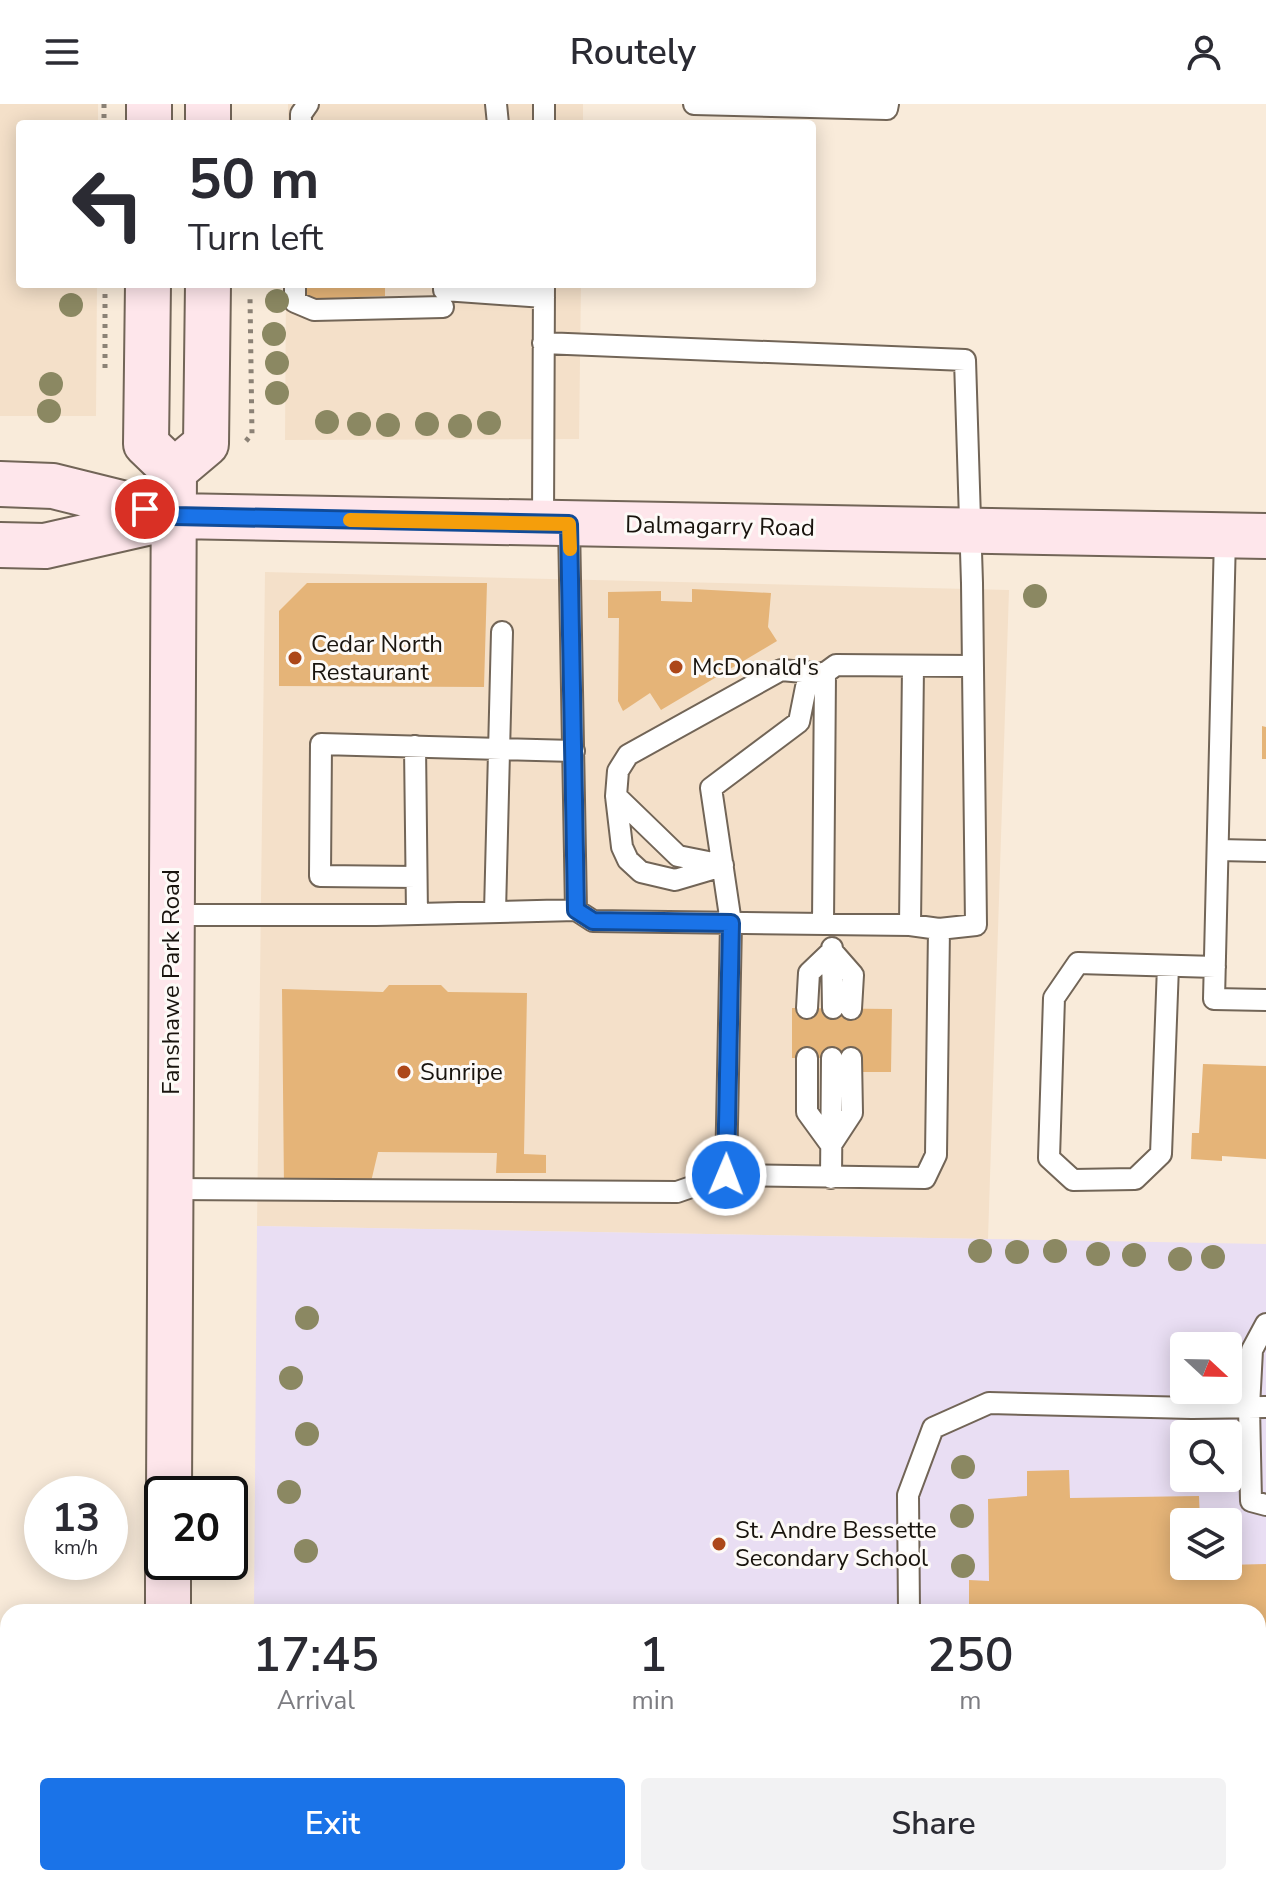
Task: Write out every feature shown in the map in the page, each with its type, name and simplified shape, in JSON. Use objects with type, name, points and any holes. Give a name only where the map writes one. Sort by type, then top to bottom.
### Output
[{"type":"main road","points":[[148,288],[146,444],[174,471],[206,444],[208,288]]},
{"type":"main road","name":"Fanshawe Park Road","points":[[169,1476],[174,471]]},
{"type":"main road","name":"Dalmagarry Road","points":[[0,484],[53,486],[174,516],[1245,536]]},
{"type":"main road","name":"Dalmagarry Road","points":[[0,545],[45,546],[174,516]]},
{"type":"main road","points":[[168,1580],[168,1604]]},
{"type":"lane","points":[[694,104],[887,109],[888,104]]},
{"type":"lane","points":[[295,288],[295,302],[314,310],[443,307]]},
{"type":"lane","points":[[444,288],[544,290],[543,343],[574,751],[576,910]]},
{"type":"lane","points":[[171,915],[576,910],[593,921],[910,925],[939,929],[976,925],[965,360],[543,343]]},
{"type":"lane","points":[[1245,536],[1218,850],[1214,999],[1266,1000]]},
{"type":"lane","points":[[495,912],[502,632]]},
{"type":"lane","points":[[726,1175],[731,923],[711,788],[799,722],[806,687],[836,665],[972,666]]},
{"type":"lane","points":[[910,925],[913,667]]},
{"type":"lane","points":[[723,865],[675,880],[641,872],[628,860],[622,847],[616,796],[618,771],[628,755],[781,670],[825,674]]},
{"type":"lane","points":[[825,674],[828,924],[832,951],[853,975],[842,1009]]},
{"type":"lane","points":[[416,877],[320,876],[321,744],[574,751]]},
{"type":"lane","points":[[415,746],[417,914]]},
{"type":"lane","points":[[616,796],[678,856],[723,865]]},
{"type":"lane","points":[[1218,850],[1266,851]]},
{"type":"lane","points":[[170,1189],[677,1192],[726,1175],[925,1178],[936,1155],[939,929]]},
{"type":"lane","points":[[807,1008],[809,973],[832,951]]},
{"type":"lane","points":[[1168,966],[1161,1154],[1135,1179],[1073,1180],[1049,1158],[1054,998],[1078,963],[1215,967]]},
{"type":"lane","points":[[807,1058],[807,1112],[831,1145]]},
{"type":"lane","points":[[831,1178],[831,1145],[842,1058]]},
{"type":"lane","points":[[1266,1324],[1252,1350],[1258,1407],[1251,1501],[1266,1505]]},
{"type":"lane","points":[[909,1604],[908,1495],[933,1428],[989,1403],[1258,1407]]},
{"type":"path","points":[[105,288],[105,373]]},
{"type":"shaded area","points":[[0,104],[98,104],[98,120],[16,120],[16,288],[97,288],[96,416],[0,416]]},
{"type":"shaded area","points":[[288,104],[583,104],[583,120],[288,120]]},
{"type":"shaded area","points":[[286,288],[581,288],[579,439],[285,440]]},
{"type":"shaded area","points":[[265,572],[1009,590],[988,1239],[257,1226]]},
{"type":"shaded area","name":"St. Andre Bessette Secondary School","points":[[257,1226],[1266,1244],[1266,1604],[254,1604]]},
{"type":"building","points":[[307,288],[385,288],[385,296],[307,299]]},
{"type":"building","points":[[307,583],[487,583],[484,687],[279,686],[279,611]]},
{"type":"building","name":"McDonald's","points":[[692,589],[771,593],[768,627],[777,641],[661,710],[650,693],[623,711],[618,701],[619,618],[608,618],[608,592],[661,591],[661,601],[692,602]]},
{"type":"building","points":[[1262,726],[1266,727],[1266,759],[1262,759]]},
{"type":"building","name":"Sunripe","points":[[389,985],[441,985],[448,992],[527,993],[524,1154],[546,1155],[546,1173],[496,1173],[497,1153],[378,1152],[370,1186],[284,1187],[282,989],[383,992]]},
{"type":"building","points":[[792,1008],[892,1009],[891,1072],[863,1072],[863,1058],[792,1058]]},
{"type":"building","points":[[1203,1064],[1266,1066],[1266,1159],[1222,1156],[1222,1161],[1191,1159],[1192,1133],[1199,1133]]},
{"type":"building","points":[[1069,1470],[1070,1498],[1199,1496],[1199,1508],[1170,1508],[1170,1580],[1242,1580],[1242,1565],[1266,1564],[1266,1604],[969,1604],[969,1580],[989,1581],[988,1499],[1027,1496],[1027,1471]]},
{"type":"slow traffic","points":[[350,520],[569,524],[570,549]]},
{"type":"place","name":"Cedar North Restaurant","points":[[295,658]]},
{"type":"place","name":"McDonald's","points":[[676,667]]},
{"type":"place","name":"Sunripe","points":[[404,1072]]},
{"type":"place","name":"St. Andre Bessette Secondary School","points":[[719,1544]]},
{"type":"route","points":[[145,509],[174,516],[569,524],[576,910],[593,921],[731,923],[726,1175]]}]
